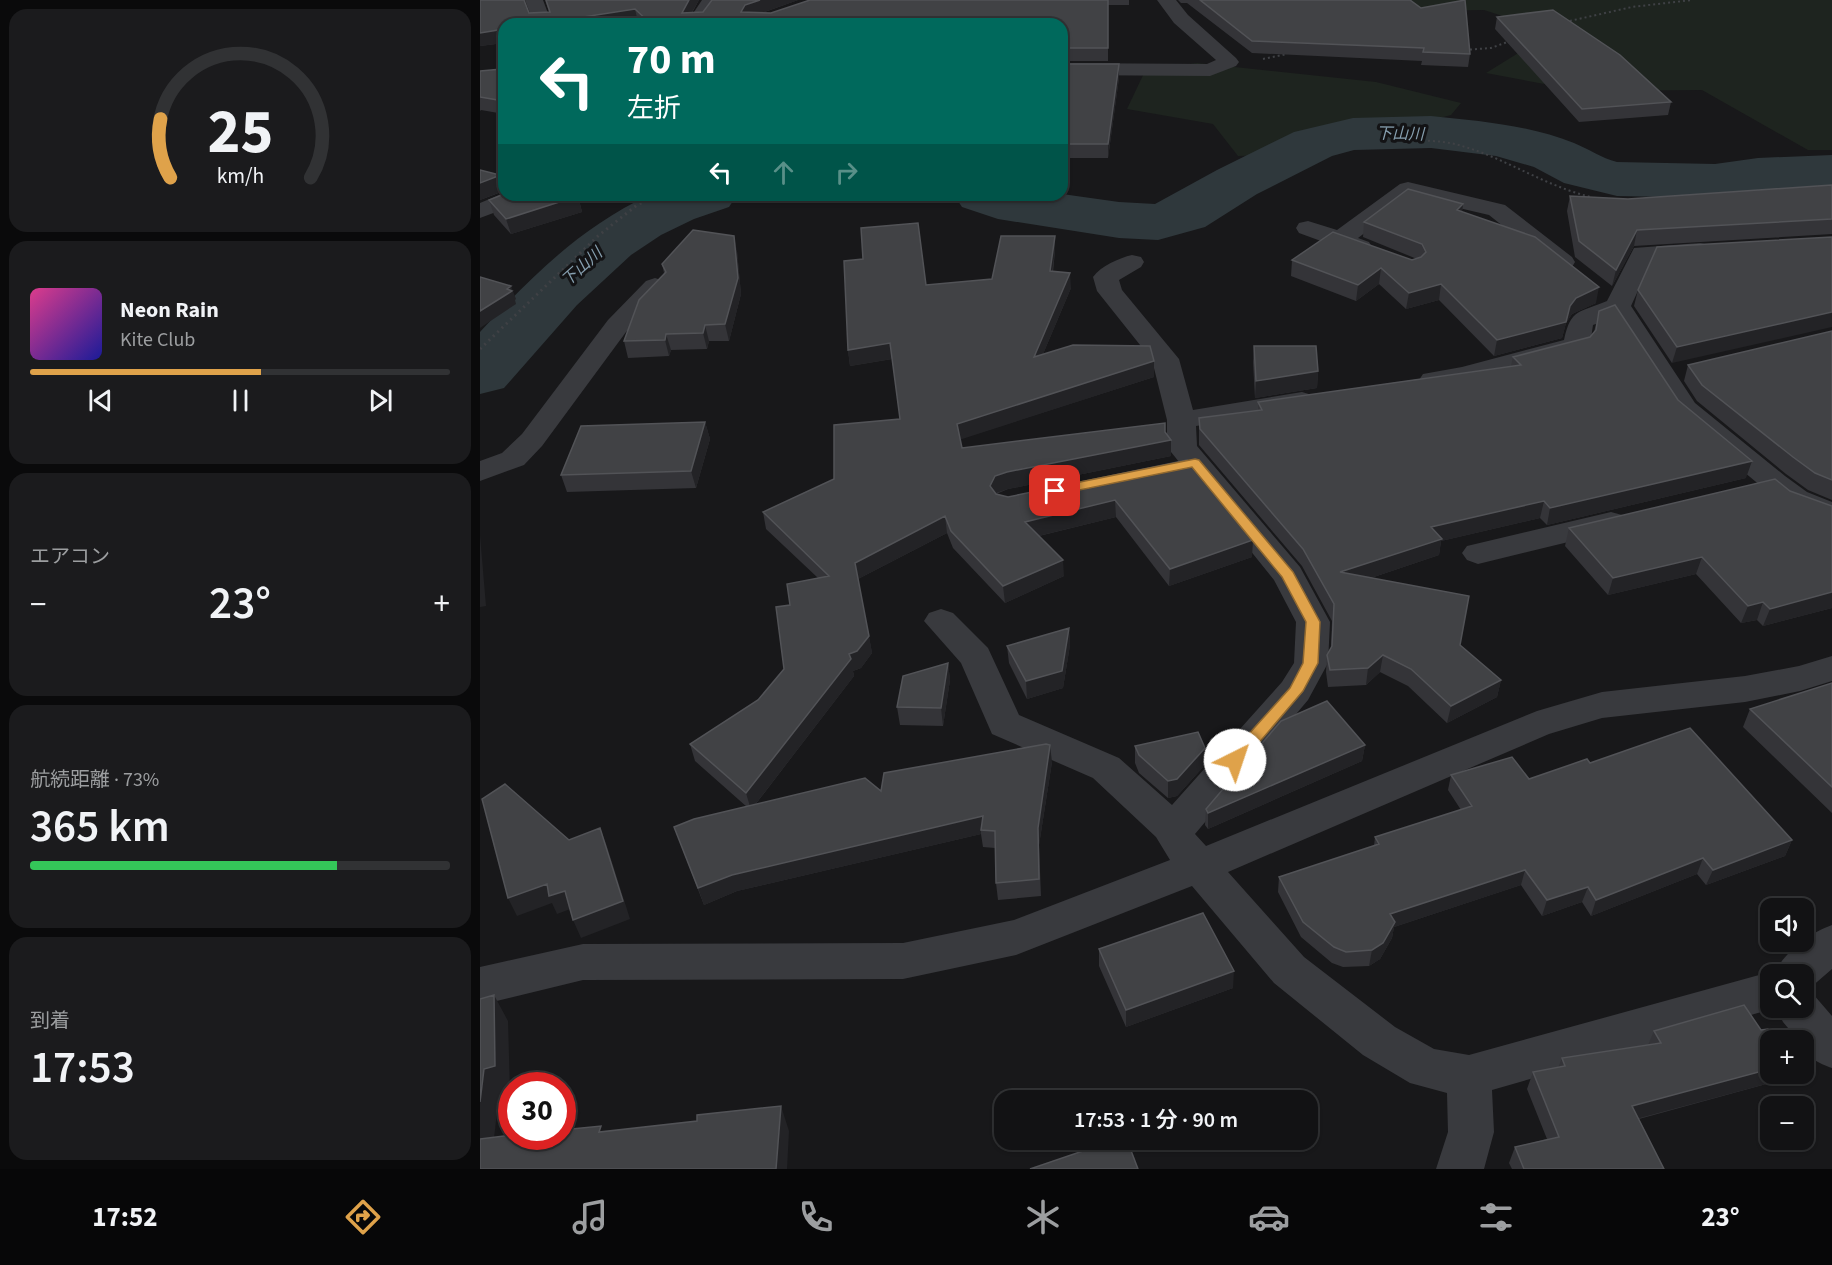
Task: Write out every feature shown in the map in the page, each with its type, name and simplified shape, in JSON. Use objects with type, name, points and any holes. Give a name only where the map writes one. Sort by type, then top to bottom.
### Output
[{"type":"street","points":[[534,0],[541,18]]},
{"type":"street","points":[[699,18],[711,0]]},
{"type":"street","points":[[1068,69],[1210,70],[1229,62],[1181,19],[1166,0]]},
{"type":"street","points":[[1340,240],[1408,189],[1497,210],[1600,292],[1675,373],[1685,409],[1796,499],[1832,514]]},
{"type":"street","points":[[480,212],[506,201]]},
{"type":"street","points":[[1308,228],[1380,255]]},
{"type":"street","points":[[1408,384],[1463,375],[1576,345],[1581,321],[1600,292],[1643,253],[1726,248]]},
{"type":"street","points":[[1132,262],[1106,277],[1110,291],[1165,359],[1181,420],[1182,447],[1288,575],[1313,622],[1311,663],[1295,691],[1174,830]]},
{"type":"street","points":[[480,472],[513,459],[532,440],[617,326],[655,286]]},
{"type":"street","points":[[1181,420],[1331,396]]},
{"type":"street","points":[[1160,470],[1195,463]]},
{"type":"street","points":[[1740,491],[1774,483]]},
{"type":"street","points":[[1478,553],[1638,516]]},
{"type":"street","points":[[941,621],[976,657],[1005,724],[1106,768],[1174,830],[1178,841],[1289,970],[1379,1041],[1426,1068],[1469,1076],[1760,994]]},
{"type":"street","points":[[480,986],[583,962],[903,961],[1016,937],[1200,867],[1537,724],[1602,705],[1745,689],[1800,678],[1832,668]]},
{"type":"street","points":[[1808,964],[1832,943]]},
{"type":"street","points":[[1807,1018],[1832,1047]]},
{"type":"street","points":[[1460,1169],[1471,1132],[1469,1076]]},
{"type":"path","points":[[1556,24],[1632,7],[1692,0]]},
{"type":"path","points":[[1462,50],[1491,48],[1513,40]]},
{"type":"path","points":[[1229,62],[1257,61],[1296,51]]},
{"type":"path","points":[[1393,140],[1436,141],[1469,148],[1562,191],[1595,198]]},
{"type":"path","points":[[480,349],[598,236],[644,201]]},
{"type":"shaded area","points":[[1313,0],[1832,0],[1832,150],[1808,150],[1702,90],[1582,91],[1486,73],[1552,32],[1484,10],[1282,13]]},
{"type":"shaded area","points":[[1197,63],[1376,82],[1461,103],[1451,115],[1372,136],[1293,152],[1238,156],[1213,124],[1127,109],[1145,71]]},
{"type":"building","points":[[480,0],[524,0],[529,13],[550,12],[546,0],[689,0],[682,13],[703,12],[712,0],[760,0],[745,5],[741,12],[771,13],[810,0],[1108,0],[1108,48],[1068,48],[1068,18],[645,18],[635,9],[577,18],[498,18],[498,30],[480,33]]},
{"type":"building","points":[[1200,0],[1410,0],[1421,8],[1465,0],[1470,54],[1423,52],[1424,48],[1252,41]]},
{"type":"building","points":[[1553,10],[1620,55],[1671,102],[1582,109],[1497,17]]},
{"type":"building","points":[[1068,64],[1119,64],[1108,144],[1068,144]]},
{"type":"building","points":[[498,69],[498,100],[480,97],[480,71]]},
{"type":"building","points":[[480,170],[498,174],[498,176],[480,183]]},
{"type":"building","points":[[1832,185],[1832,219],[1637,230],[1616,270],[1579,241],[1570,196],[1628,199]]},
{"type":"building","points":[[1408,189],[1463,204],[1457,210],[1535,237],[1599,287],[1576,298],[1570,306],[1566,322],[1497,340],[1441,284],[1409,293],[1381,268],[1358,285],[1292,260],[1333,232],[1412,260],[1421,257],[1426,252],[1422,244],[1364,222]]},
{"type":"building","points":[[498,196],[498,201],[562,201],[506,219],[489,200]]},
{"type":"building","points":[[918,223],[926,285],[992,279],[1001,236],[1055,236],[1050,271],[1070,273],[1034,357],[1073,345],[1150,346],[1154,361],[957,424],[962,448],[1165,423],[1165,432],[1171,440],[1007,472],[995,476],[990,486],[996,494],[1008,497],[1187,460],[1253,540],[1170,569],[1115,500],[1025,522],[1063,560],[1003,586],[951,531],[945,516],[855,563],[869,636],[857,651],[849,654],[851,659],[746,793],[690,744],[758,700],[784,669],[776,607],[790,605],[787,584],[829,576],[763,512],[834,479],[834,425],[900,419],[890,343],[848,350],[844,261],[863,259],[861,228]]},
{"type":"building","points":[[693,230],[734,236],[738,278],[725,324],[705,325],[703,333],[666,334],[665,340],[624,341],[639,300],[666,272],[662,264]]},
{"type":"building","points":[[1832,237],[1832,312],[1677,347],[1638,290],[1657,247]]},
{"type":"building","points":[[480,277],[511,286],[507,289],[512,291],[480,311]]},
{"type":"building","points":[[1615,305],[1678,400],[1752,461],[1550,508],[1544,501],[1431,527],[1442,539],[1340,572],[1469,596],[1460,645],[1501,680],[1451,706],[1411,669],[1383,655],[1368,668],[1330,670],[1327,655],[1332,646],[1334,604],[1303,549],[1200,429],[1199,418],[1262,410],[1258,402],[1521,365],[1513,357],[1590,337],[1596,330],[1599,311]]},
{"type":"building","points":[[1832,331],[1832,480],[1815,473],[1793,457],[1702,385],[1688,365]]},
{"type":"building","points":[[1254,346],[1316,346],[1318,371],[1256,381]]},
{"type":"building","points":[[705,422],[691,471],[561,475],[581,426]]},
{"type":"building","points":[[1775,479],[1790,491],[1832,506],[1832,592],[1770,609],[1763,602],[1748,606],[1702,557],[1613,578],[1569,528]]},
{"type":"building","points":[[1069,628],[1062,671],[1026,681],[1007,646]]},
{"type":"building","points":[[948,663],[941,708],[897,707],[903,676]]},
{"type":"building","points":[[1832,683],[1832,787],[1750,709]]},
{"type":"building","points":[[1327,701],[1365,745],[1208,813],[1206,809],[1281,721]]},
{"type":"building","points":[[1690,728],[1792,840],[1713,870],[1703,858],[1596,900],[1588,887],[1547,900],[1525,870],[1390,914],[1395,922],[1383,943],[1372,950],[1346,952],[1334,947],[1303,922],[1279,877],[1379,844],[1375,837],[1472,806],[1451,775],[1512,757],[1529,779],[1587,759],[1590,763]]},
{"type":"building","points":[[1198,732],[1205,748],[1177,779],[1168,781],[1139,755],[1135,746]]},
{"type":"building","points":[[1050,745],[1038,828],[1039,879],[996,883],[995,831],[981,830],[983,816],[732,875],[698,888],[674,827],[694,819],[865,778],[881,791],[884,773]]},
{"type":"building","points":[[505,784],[569,840],[600,828],[623,901],[573,920],[565,891],[549,896],[547,884],[508,898],[482,799]]},
{"type":"building","points":[[1203,913],[1234,971],[1126,1010],[1099,949]]},
{"type":"building","points":[[494,995],[495,1066],[484,1069],[480,1102],[480,999]]},
{"type":"building","points":[[1744,1005],[1761,1030],[1760,1072],[1632,1106],[1664,1169],[1524,1169],[1515,1147],[1559,1137],[1533,1072],[1565,1066],[1562,1058],[1661,1043],[1654,1031]]},
{"type":"building","points":[[781,1106],[776,1169],[480,1169],[480,1139],[498,1137],[498,1150],[576,1150],[576,1129],[601,1126],[599,1132],[697,1121],[697,1115]]},
{"type":"building","points":[[1086,1150],[1131,1150],[1138,1169],[1030,1169]]},
{"type":"waterway","name":"下山川","points":[[998,201],[1119,220],[1158,222],[1184,214],[1237,182],[1313,144],[1353,134],[1399,132],[1431,132],[1500,140],[1554,155],[1584,171],[1617,179],[1715,181],[1758,175],[1832,172]]},
{"type":"waterway","name":"下山川","points":[[480,373],[554,291],[610,242],[640,222],[689,201]]},
{"type":"route","points":[[1055,491],[1195,463],[1288,575],[1313,622],[1311,663],[1295,691],[1235,760]]}]
